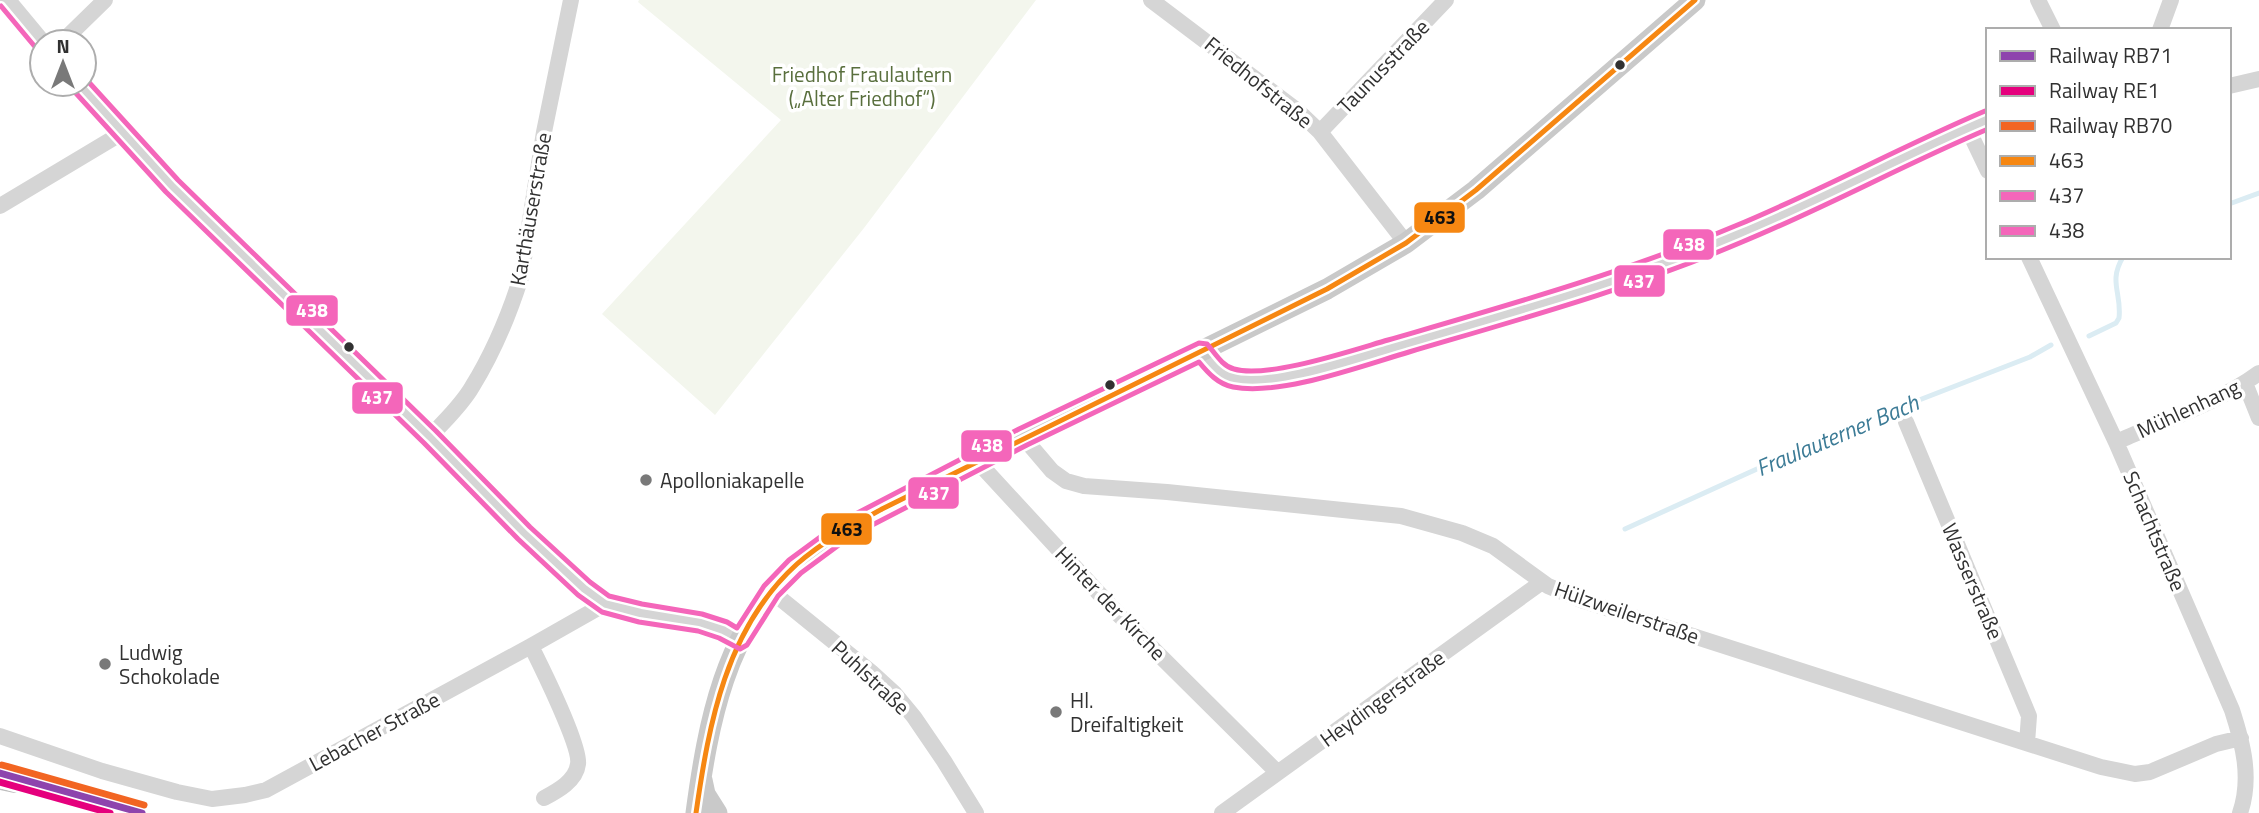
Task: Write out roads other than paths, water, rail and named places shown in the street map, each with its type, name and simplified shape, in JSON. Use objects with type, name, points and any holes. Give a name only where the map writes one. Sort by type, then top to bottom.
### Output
[{"type":"main road","points":[[696,813],[718,695],[727,668],[740,640],[771,592],[795,566],[846,529],[1023,437],[1327,289],[1406,243],[1476,190],[1695,0]]},
{"type":"main road","points":[[701,775],[705,794],[717,813]]},
{"type":"street","points":[[8,0],[31,28]]},
{"type":"street","points":[[76,28],[104,0]]},
{"type":"street","name":"Karthäuserstraße","points":[[430,437],[472,387],[505,323],[521,277],[544,132],[571,0]]},
{"type":"street","name":"Friedhofstraße","points":[[1152,0],[1299,112],[1320,132],[1406,243]]},
{"type":"street","name":"Taunusstraße","points":[[1320,132],[1446,0]]},
{"type":"street","points":[[2038,0],[2052,28]]},
{"type":"street","points":[[2161,28],[2171,0]]},
{"type":"street","points":[[2231,86],[2259,79]]},
{"type":"street","points":[[91,98],[172,186],[584,589],[605,604],[640,613],[700,622],[723,630],[740,640]]},
{"type":"street","points":[[1202,351],[1216,368],[1232,378],[1256,380],[1371,354],[1685,256],[1739,234],[1986,120]]},
{"type":"street","points":[[1967,127],[1986,167]]},
{"type":"street","points":[[0,206],[122,133]]},
{"type":"street","name":"Schachtstraße","points":[[2030,259],[2116,442],[2232,710],[2246,765],[2246,789],[2240,813]]},
{"type":"street","name":"Mühlenhang","points":[[2116,442],[2245,383],[2259,373]]},
{"type":"street","points":[[2245,383],[2259,418]]},
{"type":"street","name":"Wasserstraße","points":[[1906,422],[2029,716],[2027,743]]},
{"type":"street","name":"Hülzweilerstraße","points":[[1023,437],[1052,471],[1066,481],[1084,486],[1401,516],[1451,529],[1493,546],[1542,582],[1584,601],[2101,767],[2135,774],[2150,772],[2217,744],[2241,738]]},
{"type":"street","name":"Hinter der Kirche","points":[[977,461],[1118,614],[1278,772]]},
{"type":"street","name":"Heydingerstraße","points":[[1222,813],[1542,582]]},
{"type":"street","name":"Puhlstraße","points":[[771,592],[872,672],[894,694],[914,717],[975,813]]},
{"type":"street","name":"Lebacher Straße","points":[[0,736],[102,771],[177,792],[212,799],[245,795],[266,790],[605,604]]},
{"type":"street","points":[[531,646],[576,747],[578,765],[569,782],[544,798]]},
{"type":"waterway","name":"Fraulauterner Bach","points":[[2231,203],[2259,193]]},
{"type":"waterway","name":"Fraulauterner Bach","points":[[2089,336],[2116,323],[2119,318],[2116,274],[2122,259]]},
{"type":"waterway","name":"Fraulauterner Bach","points":[[1625,529],[1847,428],[2030,357],[2051,345]]},
{"type":"railway","points":[[0,786],[15,789]]},
{"type":"rail line","name":"RB70","points":[[2,765],[144,805]]},
{"type":"rail line","name":"RB71","points":[[0,773],[142,813]]},
{"type":"rail line","name":"RE1","points":[[0,782],[110,813]]},
{"type":"place","name":"Apolloniakapelle","points":[[646,480]]},
{"type":"place","name":"Ludwig Schokolade","points":[[105,664]]},
{"type":"place","name":"Hl. Dreifaltigkeit","points":[[1056,712]]},
{"type":"park label","name":"Friedhof Fraulautern („Alter Friedhof“)","points":[[862,86]]}]
